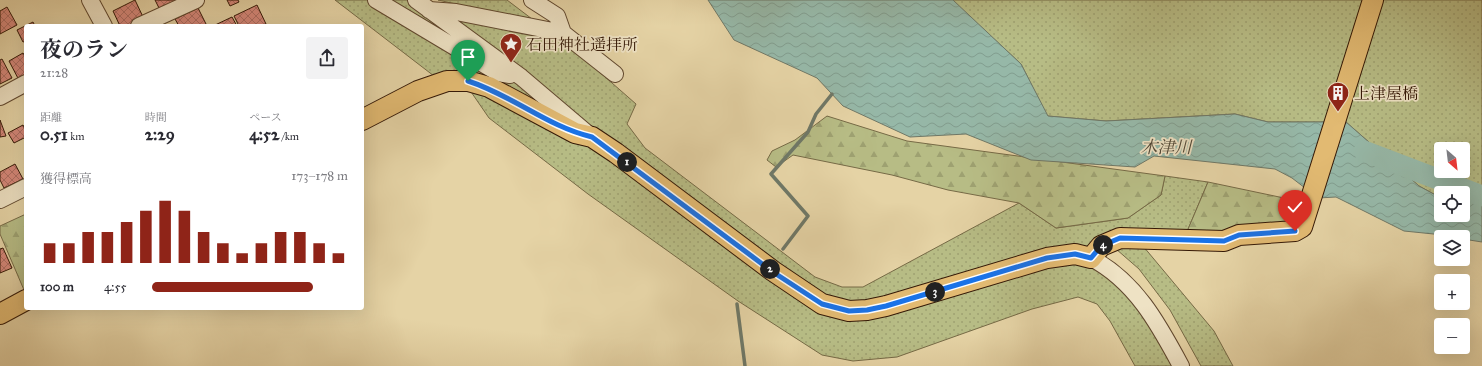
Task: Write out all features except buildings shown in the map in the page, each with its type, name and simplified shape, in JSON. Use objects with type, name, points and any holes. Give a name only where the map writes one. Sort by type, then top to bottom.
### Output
[{"type":"main road","points":[[364,119],[418,91],[447,81],[468,81],[489,87],[575,133],[592,137],[773,272],[822,304],[849,311],[867,310],[886,306],[1047,258],[1075,254],[1091,258],[1101,246],[1120,238],[1224,241],[1239,235],[1295,231],[1304,226],[1373,0]]},
{"type":"main road","points":[[0,314],[24,301]]},
{"type":"street","points":[[90,0],[103,24]]},
{"type":"street","points":[[143,24],[196,0]]},
{"type":"street","points":[[376,0],[498,73],[521,76]]},
{"type":"street","points":[[416,0],[521,76],[592,137]]},
{"type":"street","points":[[532,0],[557,16],[564,33]]},
{"type":"street","points":[[429,10],[456,12],[564,33],[615,74]]},
{"type":"street","points":[[0,97],[24,84]]},
{"type":"street","points":[[0,200],[24,188]]},
{"type":"street","points":[[1091,258],[1117,274],[1139,297],[1160,327],[1181,366]]},
{"type":"green space","points":[[335,0],[408,0],[495,64],[568,123],[434,76]]},
{"type":"green space","points":[[438,0],[507,0],[536,22]]},
{"type":"green space","points":[[952,0],[1482,0],[1482,196],[1470,197],[1470,186],[1434,186],[1434,194],[1419,186],[1346,122],[1268,122],[1235,114],[1106,121],[1047,116],[1021,64]]},
{"type":"green space","points":[[448,14],[563,40],[636,104],[627,124],[645,148],[815,277],[842,287],[863,287],[1019,203],[1056,228],[1128,218],[1161,195],[1165,176],[1208,182],[1186,234],[1113,236],[1086,247],[876,304],[830,300],[776,266],[617,146]]},
{"type":"green space","points":[[467,86],[614,158],[823,308],[1073,263],[1093,268],[1103,273],[1122,288],[1139,308],[1174,366],[1135,366],[1110,321],[1097,304],[1078,297],[1032,309],[897,357],[853,361],[822,355],[738,301],[588,194],[489,118]]},
{"type":"green space","points":[[827,116],[907,141],[1165,176],[1161,195],[1128,218],[1056,228],[1019,203],[948,190],[892,175],[793,155],[776,167],[767,160],[772,151],[795,140]]},
{"type":"green space","points":[[1208,182],[1284,198],[1295,224],[1238,231],[1186,234]]},
{"type":"green space","points":[[24,215],[24,290],[0,234],[0,226]]},
{"type":"green space","points":[[1120,245],[1143,246],[1214,331],[1233,366],[1201,366],[1170,310],[1139,269],[1116,249]]},
{"type":"water","points":[[708,0],[953,0],[1021,64],[1048,116],[1106,121],[1235,114],[1268,122],[1346,122],[1419,186],[1434,194],[1434,222],[1470,222],[1470,197],[1482,196],[1482,242],[1470,240],[1470,230],[1434,230],[1434,234],[1404,231],[1336,197],[1318,198],[1292,178],[1275,169],[1154,156],[1135,167],[1031,160],[966,134],[910,137],[843,106],[817,78],[734,40]]},
{"type":"waterway","points":[[783,249],[808,216],[771,174],[808,132],[816,114],[832,94]]},
{"type":"waterway","name":"木津川","points":[[1364,151],[1482,196]]},
{"type":"waterway","points":[[737,304],[745,366]]},
{"type":"place","name":"石田神社遥拝所","points":[[511,64]]},
{"type":"place","name":"上津屋橋","points":[[1338,112]]},
{"type":"route","points":[[468,81],[489,87],[575,133],[592,137],[616,153],[773,272],[822,304],[849,311],[867,310],[886,306],[1047,258],[1075,254],[1091,258],[1101,246],[1120,238],[1224,241],[1239,235],[1295,231]]}]
